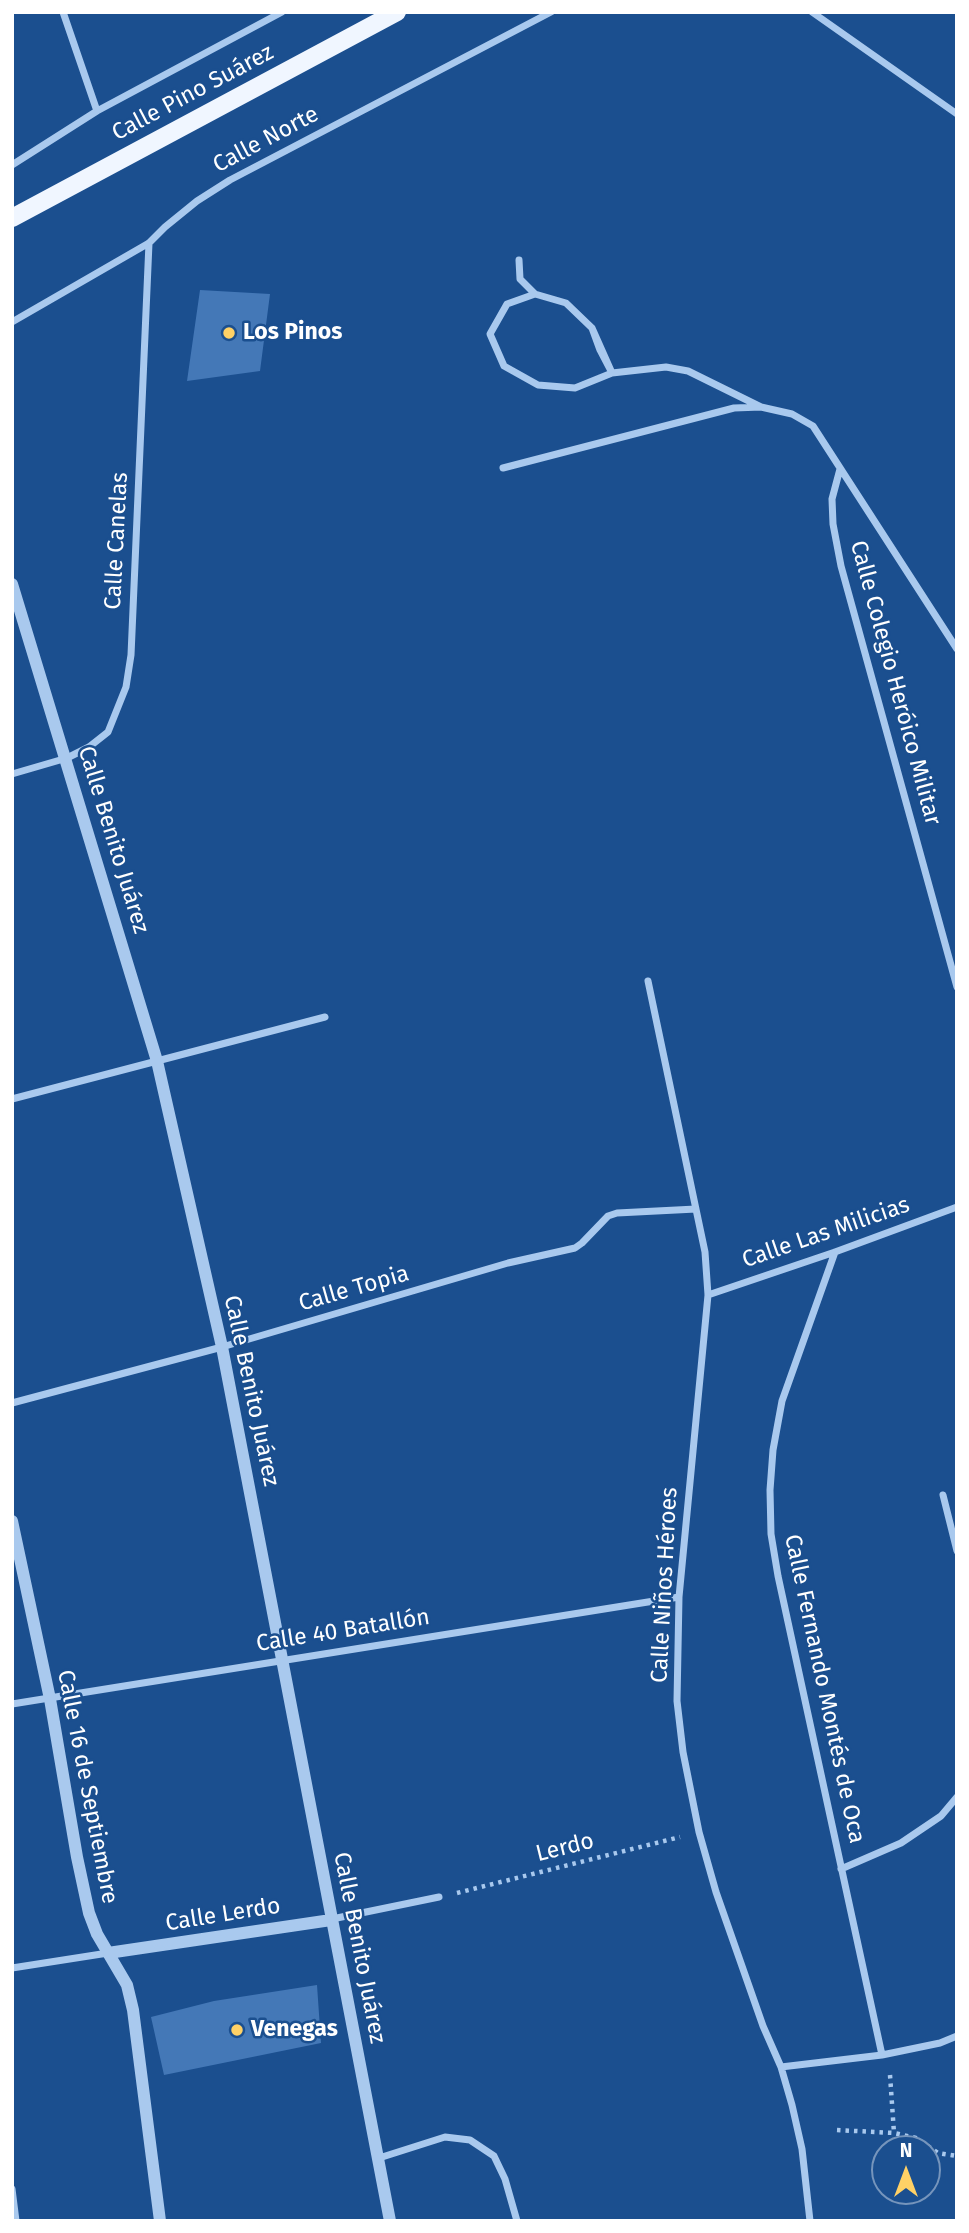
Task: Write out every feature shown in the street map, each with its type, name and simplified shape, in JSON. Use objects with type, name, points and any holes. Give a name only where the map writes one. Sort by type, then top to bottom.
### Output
[{"type":"main road","name":"Calle Pino Suárez","points":[[12,218],[397,12]]},
{"type":"street","points":[[63,12],[97,110]]},
{"type":"street","points":[[12,165],[97,110],[282,12]]},
{"type":"street","name":"Calle Norte","points":[[12,322],[149,243],[164,227],[197,201],[230,180],[551,12]]},
{"type":"street","points":[[812,12],[957,114]]},
{"type":"street","name":"Calle Canelas","points":[[12,774],[67,758],[89,747],[108,732],[126,687],[130,666],[149,243]]},
{"type":"street","points":[[519,260],[520,279],[535,294],[566,303],[592,328],[612,373]]},
{"type":"street","points":[[535,294],[507,304],[490,334],[504,366],[538,384],[575,388],[612,373],[666,367],[688,371],[712,381],[761,407]]},
{"type":"street","points":[[503,468],[734,408],[761,407],[792,414],[813,426],[957,649]]},
{"type":"street","name":"Calle Colegio Heróico Militar","points":[[841,469],[832,499],[833,524],[841,566],[957,987]]},
{"type":"street","name":"Calle Benito Juárez","points":[[12,584],[157,1061],[222,1347],[390,2221]]},
{"type":"street","name":"Calle Niños Héroes","points":[[648,981],[705,1252],[708,1295],[680,1597],[677,1701],[683,1752],[699,1832],[750,1990],[781,2067],[803,2149],[810,2221]]},
{"type":"street","points":[[12,1099],[324,1017]]},
{"type":"street","name":"Calle Las Milicias","points":[[708,1295],[957,1207]]},
{"type":"street","name":"Calle Topia","points":[[12,1403],[222,1347],[508,1263],[575,1248],[608,1216],[617,1213],[696,1209]]},
{"type":"street","name":"Calle Fernando Montés de Oca","points":[[835,1252],[782,1401],[773,1450],[771,1534],[841,1869],[886,2055]]},
{"type":"street","points":[[943,1495],[957,1551]]},
{"type":"street","name":"Calle 16 de Septiembre","points":[[12,1521],[50,1699],[89,1913],[97,1934],[127,1985],[133,2010],[160,2221]]},
{"type":"street","name":"Calle 40 Batallón","points":[[12,1704],[680,1597]]},
{"type":"street","points":[[841,1869],[901,1843],[941,1816],[957,1797]]},
{"type":"street","name":"Calle Lerdo","points":[[12,1968],[331,1920],[439,1897]]},
{"type":"street","points":[[781,2067],[886,2055],[940,2043],[957,2036]]},
{"type":"street","points":[[379,2158],[445,2137],[470,2140],[494,2156],[505,2179],[517,2221]]},
{"type":"street","points":[[12,2189],[16,2221]]},
{"type":"path","name":"Lerdo","points":[[439,1897],[699,1832]]},
{"type":"path","points":[[886,2055],[894,2133]]},
{"type":"path","points":[[837,2130],[894,2133],[916,2138],[938,2153],[957,2156]]},
{"type":"building","name":"Los Pinos","points":[[200,290],[270,294],[260,371],[187,381]]},
{"type":"building","name":"Venegas","points":[[317,1985],[321,2043],[164,2075],[151,2017],[214,2001]]},
{"type":"place","name":"Los Pinos","points":[[229,333]]},
{"type":"place","name":"Venegas","points":[[237,2030]]}]
